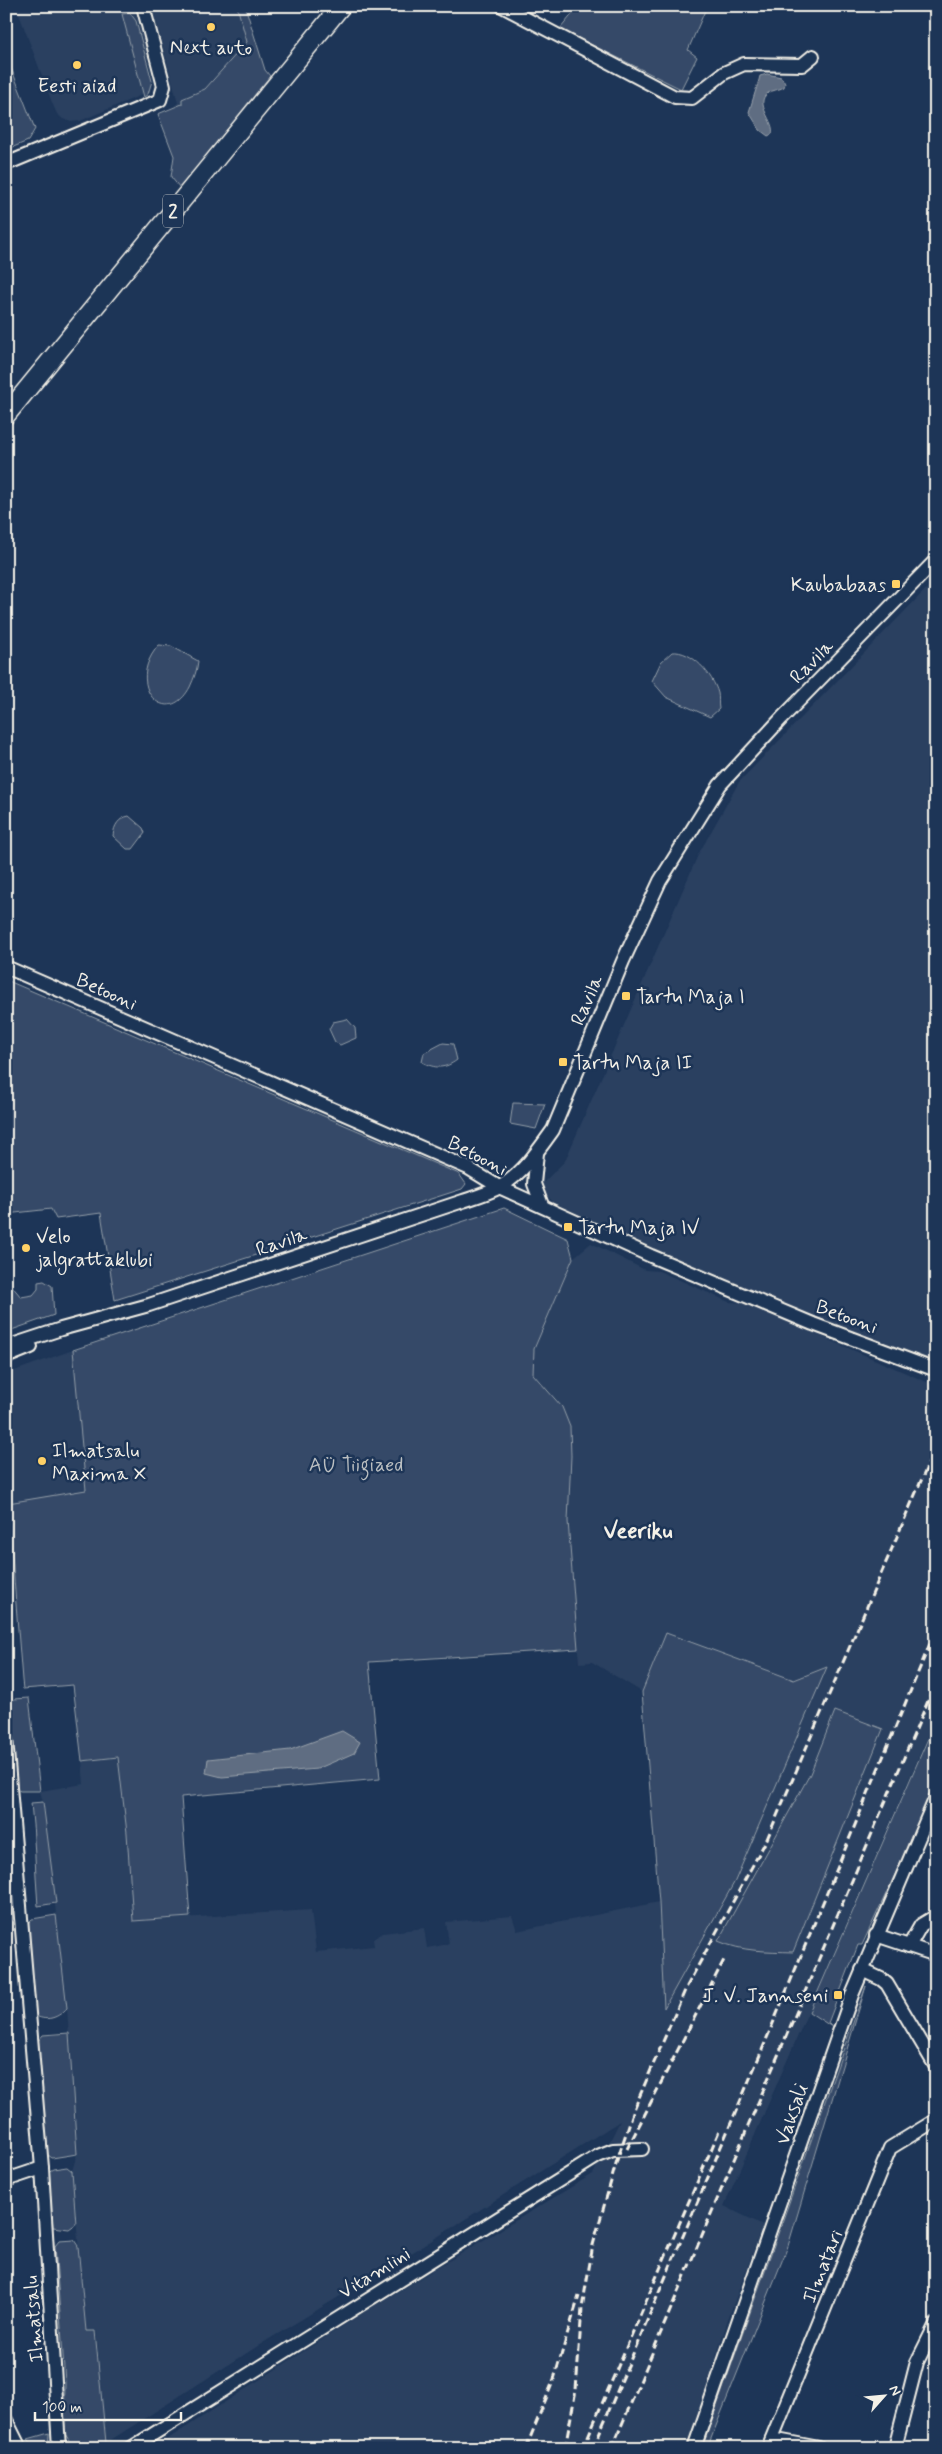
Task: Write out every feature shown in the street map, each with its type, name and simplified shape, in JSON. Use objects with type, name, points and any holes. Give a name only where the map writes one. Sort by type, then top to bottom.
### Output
[{"type":"highway","name":"2","points":[[6,415],[341,6]]},
{"type":"street","points":[[6,164],[160,100],[164,86],[142,6]]},
{"type":"street","points":[[502,6],[675,98],[692,98],[724,73],[744,64],[802,65],[813,56]]},
{"type":"street","name":"Ravila","points":[[6,1357],[108,1318],[463,1201],[499,1187],[537,1153],[553,1130],[623,961],[660,881],[715,793],[782,718],[936,560]]},
{"type":"street","name":"Betooni","points":[[6,967],[468,1168],[499,1187],[651,1256],[789,1314],[936,1370]]},
{"type":"street","points":[[537,1153],[534,1184],[542,1206]]},
{"type":"street","name":"Ravila","points":[[6,1347],[61,1329],[108,1318]]},
{"type":"street","name":"Ilmatsalu","points":[[6,1739],[42,2168],[59,2448]]},
{"type":"street","name":"Vaksali","points":[[694,2448],[862,1970],[936,1797]]},
{"type":"street","points":[[909,1946],[921,1925],[936,1916]]},
{"type":"street","points":[[876,1935],[936,1955]]},
{"type":"street","points":[[862,1970],[887,1984],[936,2067]]},
{"type":"street","name":"Ilmatari","points":[[770,2443],[890,2148],[936,2120]]},
{"type":"street","name":"Vitamiini","points":[[130,2447],[598,2156],[613,2150],[642,2149]]},
{"type":"street","points":[[6,2180],[42,2168]]},
{"type":"street","points":[[895,2448],[917,2362],[936,2324]]},
{"type":"street","points":[[6,2420],[20,2448]]},
{"type":"street","points":[[58,2430],[66,2445],[72,2448]]},
{"type":"street","points":[[770,2443],[819,2448]]},
{"type":"shaded area","points":[[16,6],[134,6],[148,58],[141,59],[143,92],[139,96],[80,121],[71,122],[63,119],[57,114],[53,105]]},
{"type":"shaded area","points":[[152,6],[243,6],[263,64],[190,158],[175,105],[178,103]]},
{"type":"shaded area","points":[[767,74],[781,77],[785,83],[784,87],[768,93],[764,97],[764,108],[772,129],[772,134],[768,136],[760,130],[749,112],[760,76]]},
{"type":"shaded area","points":[[934,581],[936,583],[936,1364],[842,1330],[687,1266],[553,1202],[542,1190],[542,1184],[565,1161],[698,855],[739,782]]},
{"type":"shaded area","points":[[591,1243],[645,1270],[659,1271],[729,1302],[744,1303],[936,1386],[936,1717],[724,2206],[763,2225],[730,2314],[686,2448],[154,2448],[374,2306],[593,2174],[620,2121],[426,2244],[261,2344],[106,2443],[96,2331],[86,2331],[72,2171],[77,2154],[67,2008],[43,1802],[40,1791],[84,1784],[82,1761],[118,1757],[127,1833],[133,1921],[311,1910],[316,1952],[374,1946],[373,1939],[383,1933],[424,1928],[427,1948],[449,1944],[446,1922],[512,1916],[517,1931],[659,1902],[665,2007],[826,1668],[794,1680],[667,1633],[642,1692],[592,1662],[579,1663],[568,1521],[571,1456],[570,1427],[562,1407],[533,1374],[534,1349],[573,1258]],"holes":[[[835,1712],[883,1730],[810,1774]]]},
{"type":"shaded area","points":[[73,1350],[86,1491],[8,1503],[6,1374]]},
{"type":"shaded area","points":[[342,1731],[360,1742],[354,1753],[317,1769],[222,1777],[206,1773],[208,1759],[290,1750]]},
{"type":"green space","points":[[237,6],[245,6],[265,70],[270,76],[180,188],[171,177],[174,156],[158,114],[182,104],[182,99],[205,89],[247,42]]},
{"type":"green space","points":[[579,6],[707,6],[688,50],[697,57],[681,89],[560,29]]},
{"type":"green space","points":[[130,13],[136,21],[152,81],[148,94],[144,97],[122,14]]},
{"type":"green space","points":[[6,55],[35,129],[28,141],[6,150]]},
{"type":"green space","points":[[159,645],[171,646],[198,661],[190,687],[181,699],[170,705],[161,704],[152,698],[147,687],[145,675],[149,660]]},
{"type":"green space","points":[[672,652],[680,652],[694,659],[712,679],[718,693],[719,709],[710,717],[666,697],[652,681],[661,662]]},
{"type":"green space","points":[[129,816],[143,828],[145,833],[133,849],[127,849],[113,836],[122,818]]},
{"type":"green space","points":[[6,980],[459,1174],[466,1184],[462,1189],[115,1300],[101,1213],[56,1219],[51,1209],[6,1214]]},
{"type":"green space","points":[[347,1019],[355,1028],[356,1038],[340,1045],[335,1042],[329,1029],[333,1022]]},
{"type":"green space","points":[[443,1043],[453,1044],[457,1060],[440,1067],[422,1062],[424,1053]]},
{"type":"green space","points":[[513,1103],[545,1104],[536,1129],[510,1124]]},
{"type":"green space","name":"AÜ Tiigiaed","points":[[504,1208],[568,1239],[573,1258],[534,1349],[533,1374],[562,1407],[570,1427],[571,1456],[568,1521],[578,1649],[369,1662],[380,1779],[181,1797],[190,1917],[133,1921],[127,1833],[118,1757],[82,1761],[73,1685],[23,1689],[22,1680],[8,1503],[86,1490],[73,1350]]},
{"type":"green space","points":[[44,1281],[52,1286],[54,1315],[6,1332],[6,1285],[11,1285],[21,1297],[33,1295],[38,1289],[38,1282]]},
{"type":"green space","points":[[666,1633],[794,1680],[827,1667],[735,1881],[664,2008],[659,1902],[642,1692]]},
{"type":"green space","points":[[29,1698],[40,1791],[20,1791],[16,1788],[10,1703],[14,1699]]},
{"type":"green space","points":[[835,1711],[883,1729],[793,1952],[746,1949],[718,1941],[810,1774]]},
{"type":"green space","points":[[936,1720],[936,1787],[862,1945],[858,1945],[828,2023],[832,2027],[809,2012]]},
{"type":"green space","points":[[43,1802],[56,1903],[38,1906],[31,1803]]},
{"type":"green space","points":[[56,1915],[67,2008],[57,2016],[45,2019],[36,2016],[27,1924],[32,1919]]},
{"type":"green space","points":[[866,1986],[788,2246],[708,2446],[702,2448]]},
{"type":"green space","points":[[69,2033],[77,2154],[52,2158],[47,2154],[38,2041],[43,2035]]},
{"type":"green space","points":[[67,2167],[72,2171],[76,2224],[69,2229],[53,2227],[48,2172],[53,2169]]},
{"type":"green space","points":[[74,2240],[78,2246],[86,2331],[95,2331],[106,2443],[103,2446],[85,2448],[70,2442],[64,2432],[65,2382],[55,2246],[59,2241]]},
{"type":"green space","points":[[49,2433],[48,2448],[35,2448],[28,2439]]},
{"type":"railway","points":[[565,2448],[576,2390],[582,2308],[593,2245],[617,2160],[635,2107],[686,1988],[767,1839],[936,1446]]},
{"type":"railway","points":[[593,2448],[762,2050],[936,1629]]},
{"type":"railway","points":[[612,2448],[936,1682]]},
{"type":"railway","points":[[627,2149],[725,1958]]},
{"type":"railway","points":[[583,2448],[720,2129]]},
{"type":"railway","points":[[526,2448],[554,2379],[579,2296]]},
{"type":"place","name":"Next auto","points":[[211,27]]},
{"type":"place","name":"Eesti aiad","points":[[77,65]]},
{"type":"place","name":"Kaubabaas","points":[[896,584]]},
{"type":"place","name":"Tartu Maja I","points":[[626,996]]},
{"type":"place","name":"Tartu Maja II","points":[[563,1062]]},
{"type":"place","name":"Tartu Maja IV","points":[[568,1227]]},
{"type":"place","name":"Velo jalgrattaklubi","points":[[26,1248]]},
{"type":"place","name":"Ilmatsalu Maxima X","points":[[42,1461]]},
{"type":"place","name":"J. V. Jannseni","points":[[838,1995]]},
{"type":"district","name":"Veeriku","points":[[638,1530]]}]
